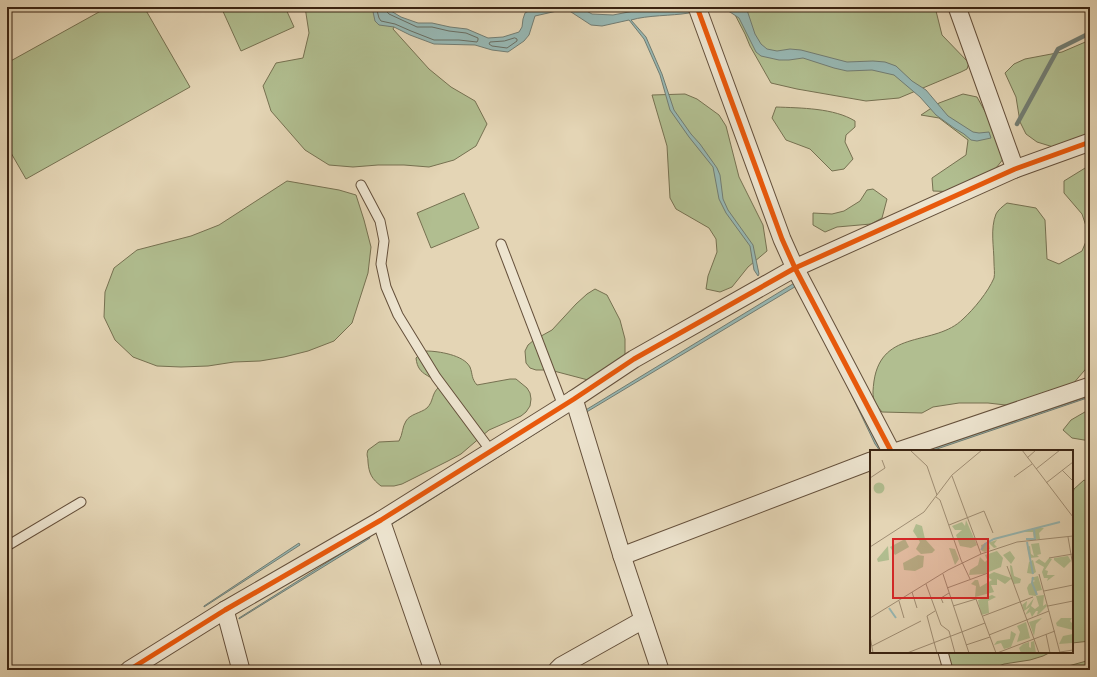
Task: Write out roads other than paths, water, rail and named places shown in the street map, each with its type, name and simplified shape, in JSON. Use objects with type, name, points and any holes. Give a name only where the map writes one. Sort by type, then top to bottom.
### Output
[{"type":"street","points":[[697,7],[782,239],[795,268],[890,450]]},
{"type":"street","points":[[957,7],[1015,169]]},
{"type":"street","points":[[129,670],[225,610],[380,520],[491,452],[634,359],[795,268],[1015,169],[1090,142]]},
{"type":"street","points":[[901,450],[1090,386]]},
{"type":"street","points":[[569,402],[660,670]]},
{"type":"street","points":[[622,556],[870,461]]},
{"type":"street","points":[[380,520],[433,670]]},
{"type":"street","points":[[225,610],[241,670]]},
{"type":"street","points":[[558,670],[561,666],[643,620]]},
{"type":"lane","points":[[361,185],[380,221],[384,241],[382,264],[386,287],[398,315],[436,377],[491,452]]},
{"type":"lane","points":[[501,244],[569,402]]},
{"type":"lane","points":[[7,546],[81,502]]},
{"type":"lane","points":[[944,653],[948,670]]},
{"type":"water","points":[[372,7],[387,7],[401,17],[418,23],[432,23],[467,29],[488,38],[503,37],[519,32],[522,27],[525,13],[536,7],[579,7],[592,14],[613,15],[639,10],[687,7],[689,13],[645,17],[631,20],[646,37],[662,74],[674,110],[717,168],[720,175],[723,199],[728,210],[753,245],[759,274],[758,276],[754,270],[750,246],[726,213],[719,199],[713,167],[670,110],[660,75],[644,39],[629,20],[602,26],[591,25],[568,10],[535,16],[529,35],[524,41],[508,52],[492,50],[475,45],[434,44],[394,27],[379,25],[375,21]]},
{"type":"water","points":[[707,7],[746,7],[755,34],[761,44],[767,49],[777,51],[790,49],[801,50],[847,62],[873,61],[885,62],[896,66],[912,81],[926,90],[948,116],[973,132],[989,132],[991,138],[977,141],[971,140],[936,115],[920,97],[894,75],[872,70],[847,71],[803,58],[779,60],[761,56],[756,52],[739,18],[730,12],[719,8]]},
{"type":"water","points":[[796,282],[803,286],[881,450],[879,450],[875,444],[798,285],[585,413],[584,411]]},
{"type":"water","points":[[1090,396],[934,450],[927,450]]},
{"type":"water","points":[[556,419],[557,420],[392,524],[392,521]]},
{"type":"water","points":[[369,536],[370,538],[239,619],[239,618]]},
{"type":"water","points":[[299,543],[300,545],[204,607],[204,606]]},
{"type":"waterway","points":[[1017,124],[1058,49],[1090,33]]}]
